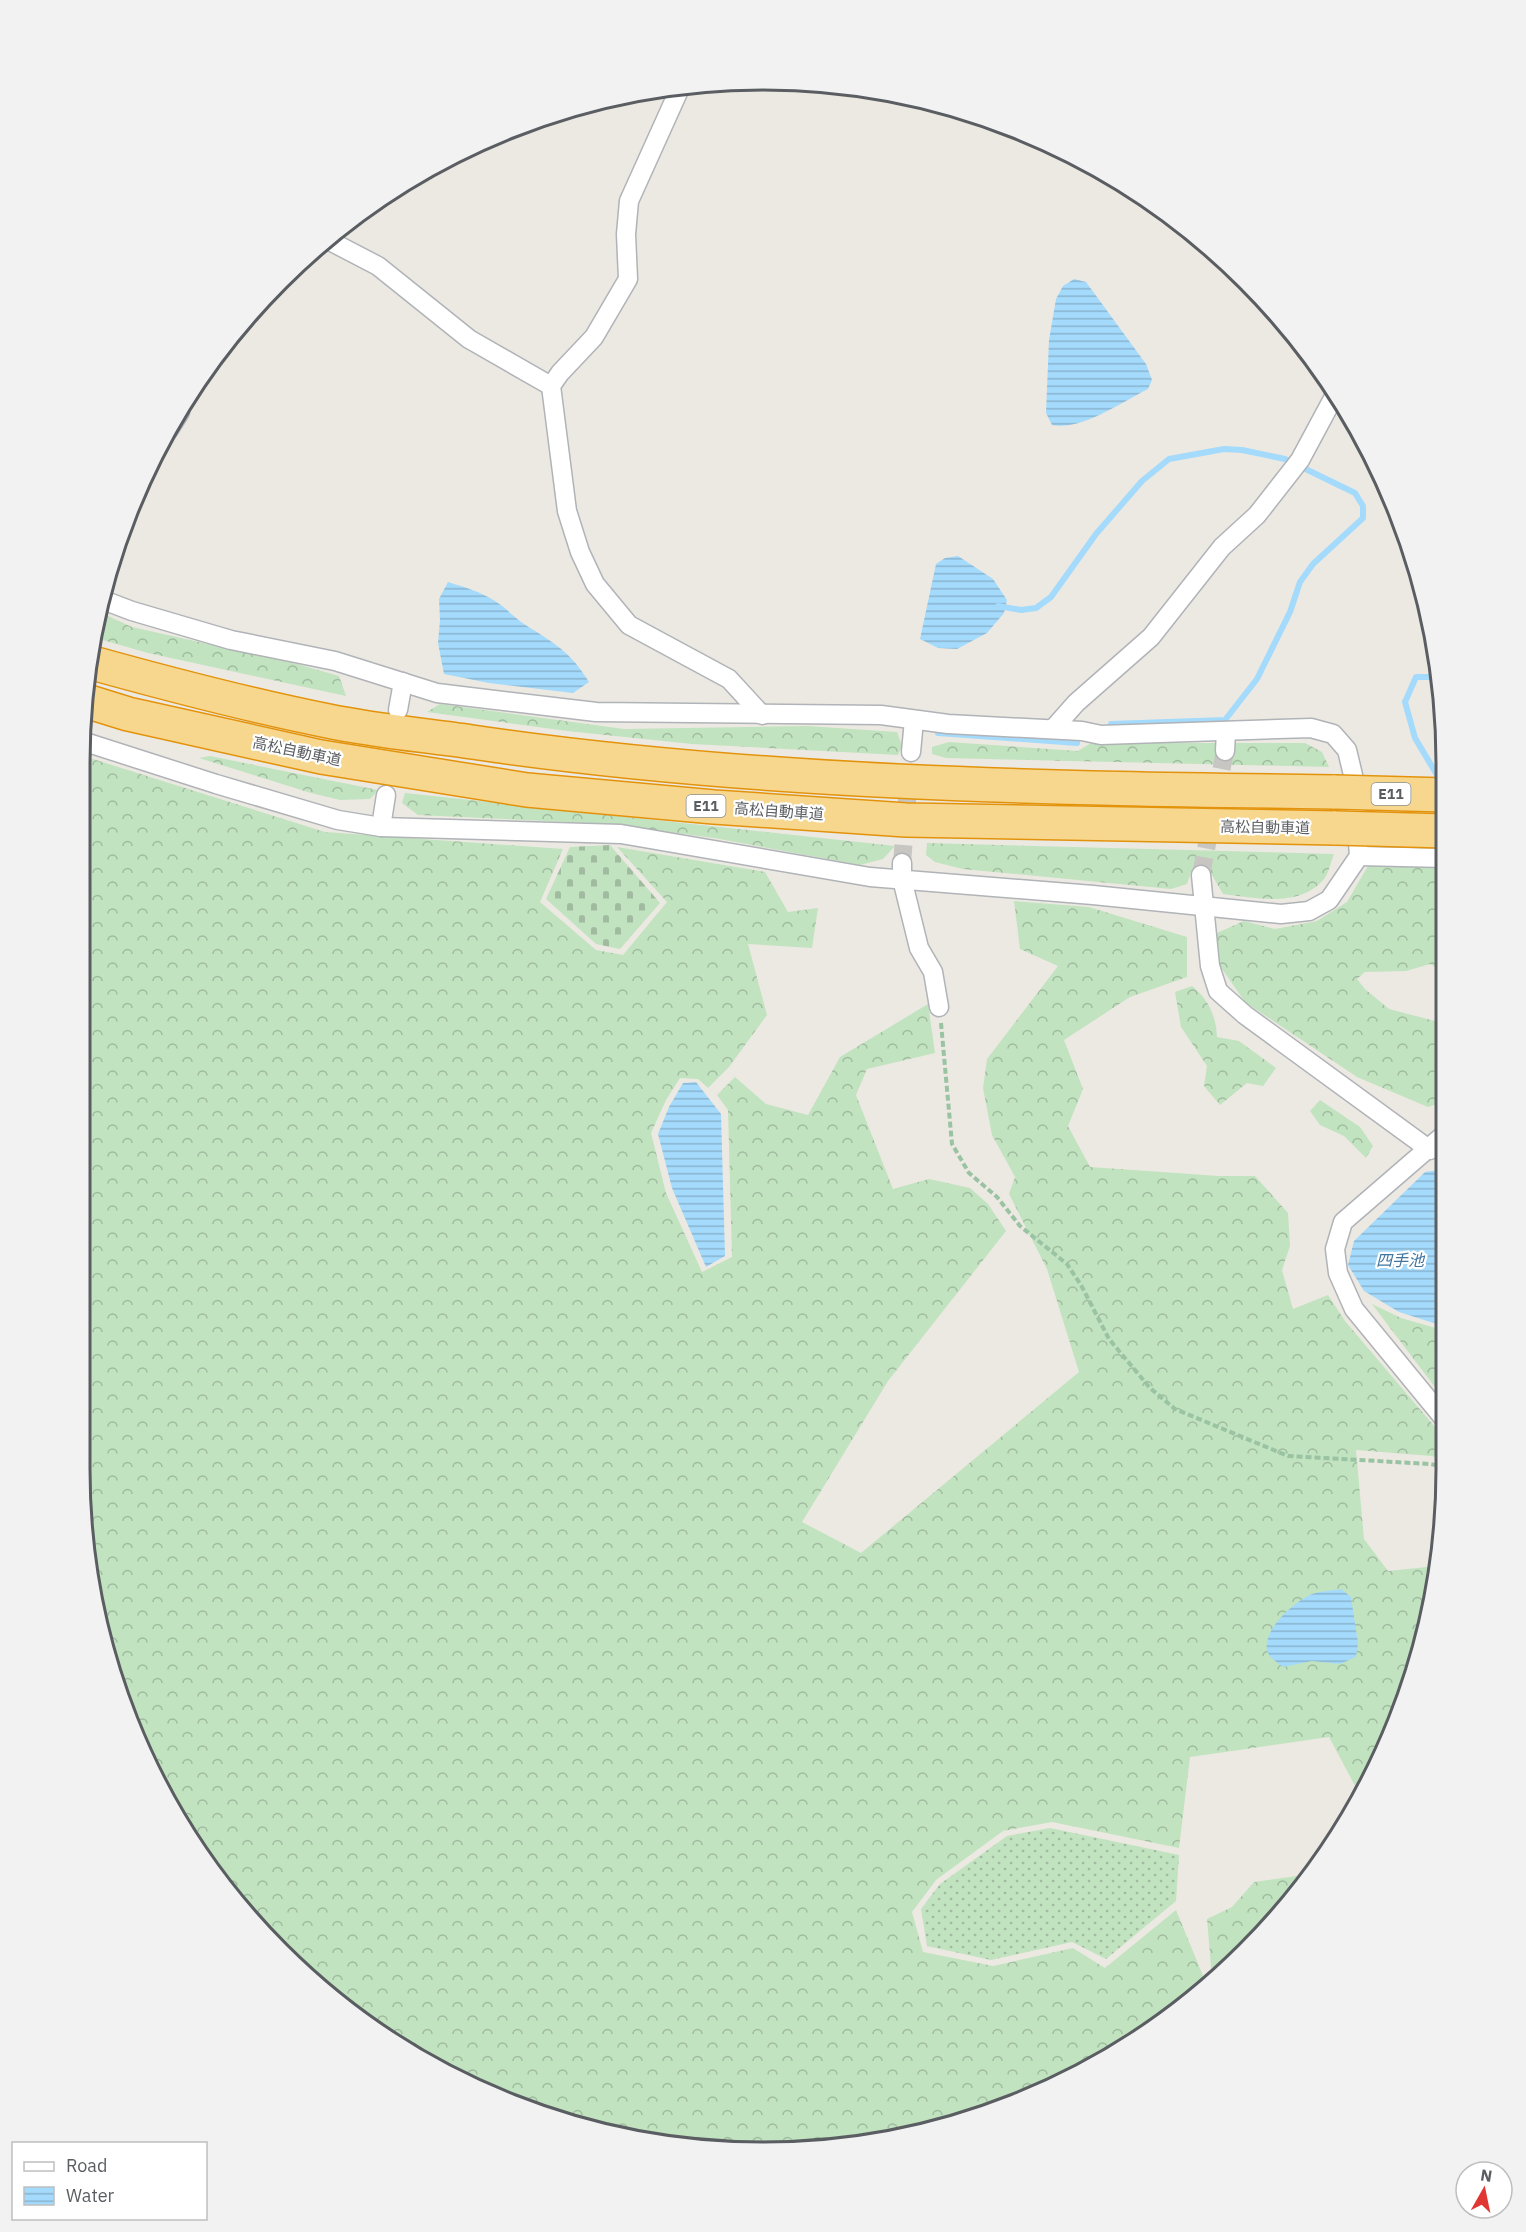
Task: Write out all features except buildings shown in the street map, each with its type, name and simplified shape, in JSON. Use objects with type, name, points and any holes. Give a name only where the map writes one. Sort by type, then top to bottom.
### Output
[{"type":"highway","name":"E11","points":[[98,664],[330,722],[537,752],[723,771],[916,783],[1436,795]]},
{"type":"highway","name":"高松自動車道","points":[[93,703],[128,714],[321,757],[527,790],[714,807],[906,820],[1436,831]]},
{"type":"street","points":[[676,96],[629,201],[626,234],[628,279],[594,337],[560,373],[551,386],[567,511],[580,552],[595,584],[629,625],[729,679],[762,715]]},
{"type":"street","points":[[335,244],[378,266],[469,339],[551,386]]},
{"type":"street","points":[[1053,729],[1076,704],[1151,638],[1222,547],[1257,515],[1298,463],[1331,402]]},
{"type":"street","points":[[90,744],[338,820],[381,826],[621,834],[870,877],[902,871],[1281,914],[1310,911],[1329,900],[1359,856],[1353,775],[1347,750],[1333,734],[1311,728],[1101,735],[1053,729],[948,724],[882,716],[596,712],[437,693],[335,661],[231,640],[110,603]]},
{"type":"street","points":[[398,710],[403,682]]},
{"type":"street","points":[[911,752],[914,720]]},
{"type":"street","points":[[1225,752],[1226,731]]},
{"type":"street","points":[[381,826],[386,795]]},
{"type":"street","points":[[1359,856],[1436,858]]},
{"type":"street","points":[[902,871],[919,948],[933,972],[939,1007]]},
{"type":"street","points":[[1201,875],[1210,966],[1218,991],[1245,1015],[1430,1150]]},
{"type":"street","points":[[1436,1144],[1343,1222],[1335,1249],[1338,1274],[1354,1309],[1436,1409]]},
{"type":"path","points":[[939,1007],[952,1144],[969,1173],[997,1197],[1020,1226],[1066,1264],[1081,1286],[1109,1339],[1150,1388],[1183,1413],[1288,1456],[1436,1465]]},
{"type":"green space","points":[[107,616],[132,627],[297,664],[339,676],[346,696],[148,653],[102,640]]},
{"type":"green space","points":[[440,704],[624,729],[807,726],[897,732],[902,746],[898,755],[692,744],[567,731],[427,712]]},
{"type":"green space","points":[[949,742],[1078,751],[1091,743],[1305,743],[1322,752],[1329,767],[946,758],[932,754],[932,747]]},
{"type":"green space","points":[[210,756],[378,790],[370,799],[340,800],[199,758]]},
{"type":"green space","points":[[90,758],[325,832],[563,849],[540,902],[596,950],[623,955],[667,902],[617,847],[765,872],[788,912],[818,908],[812,948],[748,944],[767,1015],[729,1067],[708,1088],[698,1079],[680,1078],[666,1100],[651,1133],[666,1193],[702,1272],[732,1257],[728,1110],[717,1095],[735,1077],[766,1104],[808,1115],[840,1057],[928,1004],[935,1053],[867,1069],[856,1095],[893,1189],[929,1179],[970,1188],[988,1204],[1006,1231],[888,1381],[802,1522],[861,1553],[1079,1372],[1047,1269],[1009,1194],[1015,1177],[992,1135],[983,1088],[987,1059],[1058,966],[1020,949],[1014,901],[1089,907],[1187,937],[1187,977],[1130,997],[1064,1040],[1083,1089],[1068,1126],[1090,1167],[1219,1176],[1255,1176],[1288,1213],[1290,1246],[1282,1270],[1293,1309],[1328,1295],[1345,1321],[1436,1428],[1436,1457],[1356,1450],[1364,1539],[1388,1571],[1428,1567],[1413,1643],[1385,1727],[1356,1788],[1329,1737],[1190,1757],[1179,1848],[1052,1822],[1003,1831],[936,1880],[912,1912],[923,1952],[993,1966],[1073,1948],[1105,1968],[1176,1910],[1204,1978],[1137,2029],[1061,2073],[979,2106],[894,2129],[807,2141],[719,2141],[632,2129],[589,2119],[505,2091],[465,2073],[389,2029],[319,1975],[287,1945],[229,1879],[203,1843],[159,1767],[126,1685],[103,1600],[91,1513],[90,1469]]},
{"type":"green space","points":[[405,793],[895,846],[883,859],[860,865],[714,838],[609,824],[418,815],[402,803]]},
{"type":"green space","points":[[927,843],[1334,854],[1326,876],[1314,888],[1290,898],[1263,899],[1223,894],[1212,875],[1191,872],[1187,884],[1171,889],[963,869],[935,862],[926,855]]},
{"type":"green space","points":[[610,845],[660,903],[620,949],[596,944],[546,899],[570,847]]},
{"type":"green space","points":[[1369,864],[1436,867],[1436,967],[1430,964],[1406,971],[1365,972],[1357,979],[1365,989],[1389,1009],[1436,1021],[1436,1104],[1428,1107],[1357,1077],[1245,1002],[1220,966],[1217,933],[1244,921],[1275,929],[1317,921],[1347,902]]},
{"type":"green space","points":[[1192,986],[1203,997],[1210,1009],[1217,1037],[1239,1041],[1276,1068],[1263,1086],[1247,1083],[1220,1105],[1204,1086],[1207,1066],[1181,1027],[1175,992]]},
{"type":"green space","points":[[1320,1100],[1360,1127],[1373,1146],[1366,1158],[1344,1136],[1320,1125],[1310,1111]]},
{"type":"green space","points":[[1372,1304],[1401,1318],[1436,1328],[1436,1356],[1434,1356],[1436,1388]]},
{"type":"green space","points":[[1050,1828],[1179,1855],[1176,1901],[1106,1959],[1072,1942],[991,1960],[927,1946],[921,1909],[940,1884],[1007,1836]]},
{"type":"green space","points":[[1299,1876],[1269,1913],[1211,1971],[1207,1919],[1232,1907],[1254,1882]]},
{"type":"water","points":[[1074,279],[1086,282],[1146,364],[1152,380],[1148,389],[1088,420],[1063,426],[1052,425],[1046,413],[1049,340],[1056,299],[1063,286]]},
{"type":"water","points":[[958,556],[993,579],[1007,600],[1004,613],[987,633],[957,649],[938,648],[920,639],[936,564],[945,558]]},
{"type":"water","points":[[448,582],[478,592],[499,604],[524,624],[561,648],[589,682],[573,693],[489,683],[444,674],[438,643],[439,599]]},
{"type":"water","points":[[696,1082],[721,1114],[725,1256],[706,1267],[672,1188],[658,1134],[669,1107],[683,1083]]},
{"type":"water","name":"四手池","points":[[1436,1170],[1436,1324],[1399,1312],[1364,1291],[1348,1265],[1354,1241],[1425,1172]]},
{"type":"water","points":[[1341,1589],[1351,1597],[1358,1643],[1356,1657],[1340,1664],[1312,1661],[1283,1667],[1271,1658],[1267,1650],[1269,1634],[1287,1611],[1312,1594]]},
{"type":"waterway","points":[[998,606],[1021,610],[1036,608],[1051,597],[1096,534],[1142,481],[1169,459],[1224,449],[1242,450],[1285,459],[1355,493],[1363,506],[1363,518],[1313,564],[1300,582],[1290,612],[1257,679],[1225,720],[1111,724]]},
{"type":"waterway","points":[[1430,677],[1416,677],[1405,702],[1415,738],[1436,773]]},
{"type":"waterway","points":[[938,733],[1077,743]]},
{"type":"tunnel","points":[[1201,875],[1225,751]]},
{"type":"tunnel","points":[[902,863],[911,752]]}]
